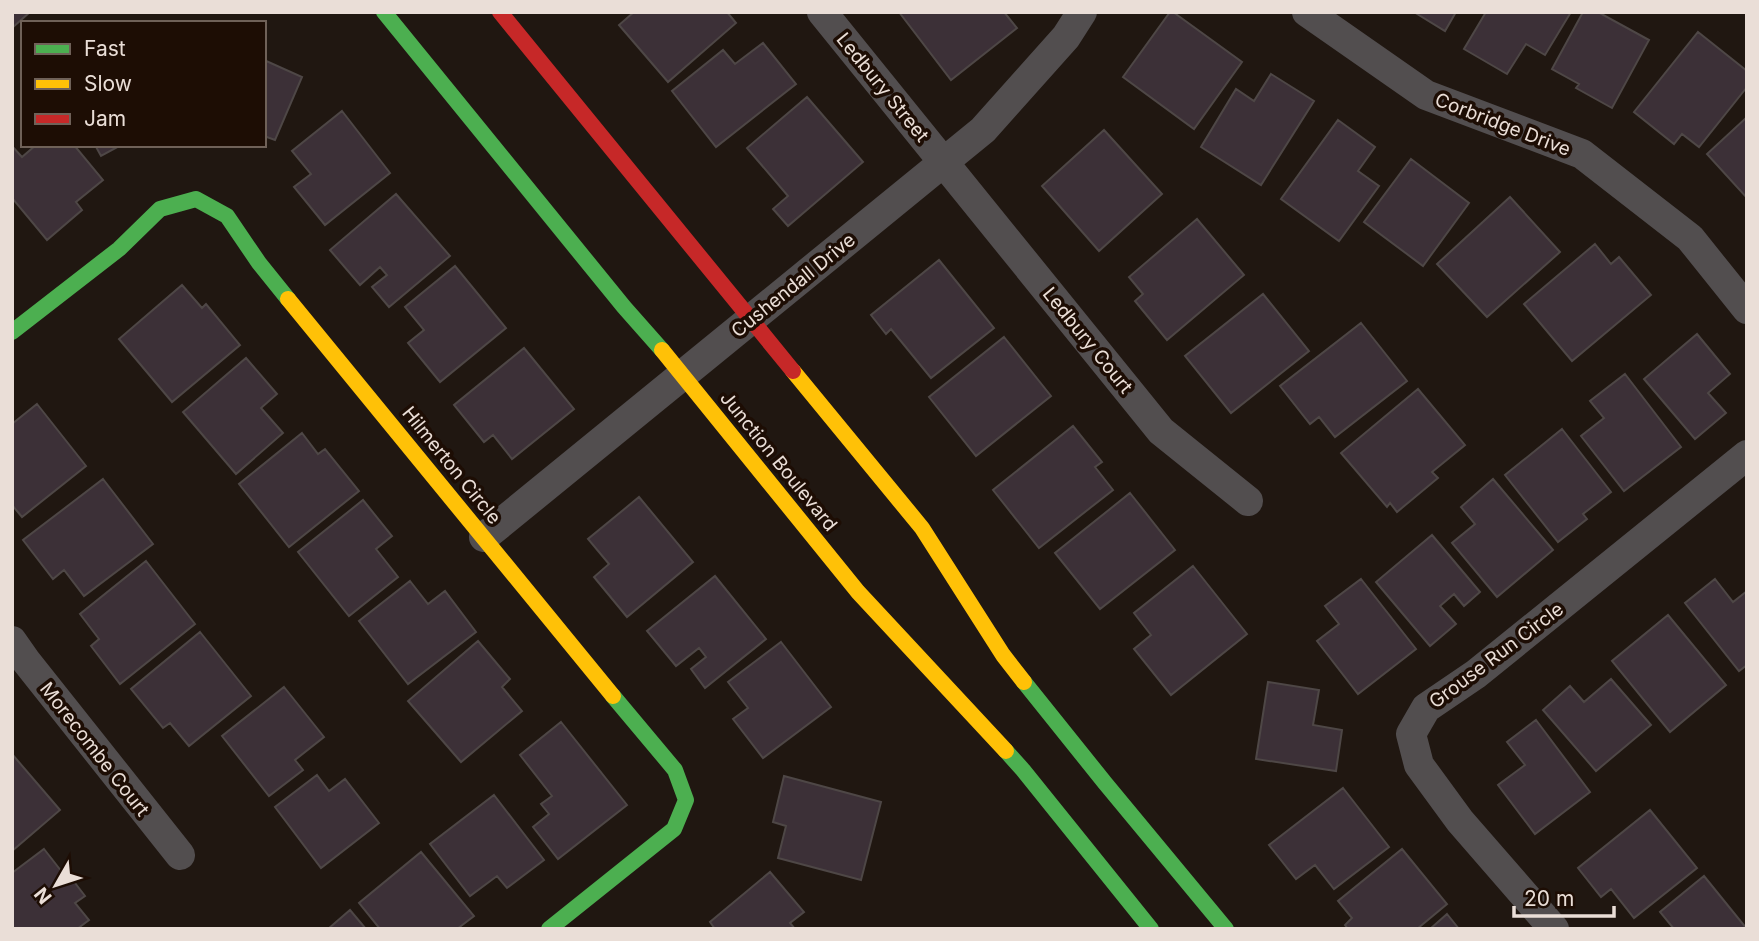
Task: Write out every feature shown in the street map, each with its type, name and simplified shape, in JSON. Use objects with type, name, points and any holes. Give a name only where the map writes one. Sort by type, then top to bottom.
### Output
[{"type":"main road","name":"Junction Boulevard","points":[[384,12],[858,592],[1023,770],[1151,929]]},
{"type":"main road","points":[[499,12],[922,528],[1003,655],[1226,929]]},
{"type":"main road","name":"Hilmerton Circle","points":[[12,332],[119,249],[160,209],[196,199],[226,216],[259,263],[675,770],[686,800],[674,830],[549,929]]},
{"type":"street","name":"Ledbury Street","points":[[822,12],[944,162]]},
{"type":"street","name":"Cushendall Drive","points":[[484,537],[983,130],[1066,37],[1082,12]]},
{"type":"street","name":"Corbridge Drive","points":[[1307,12],[1426,95],[1582,154],[1690,239],[1747,309]]},
{"type":"street","name":"Ledbury Court","points":[[944,162],[1161,431],[1248,501]]},
{"type":"street","name":"Grouse Run Circle","points":[[1554,929],[1460,821],[1419,765],[1411,734],[1426,708],[1476,674],[1747,455]]},
{"type":"street","name":"Morecombe Court","points":[[12,641],[180,855]]},
{"type":"building","points":[[12,12],[30,12],[12,28]]},
{"type":"building","points":[[634,12],[727,12],[736,23],[668,82],[619,25]]},
{"type":"building","points":[[899,12],[1004,12],[1017,28],[951,80]]},
{"type":"building","points":[[1170,12],[1242,62],[1194,129],[1123,77]]},
{"type":"building","points":[[1414,12],[1456,12],[1445,31]]},
{"type":"building","points":[[1486,12],[1571,12],[1545,55],[1526,44],[1507,74],[1464,49]]},
{"type":"building","points":[[1583,12],[1598,12],[1649,40],[1612,108],[1576,88],[1579,84],[1552,69]]},
{"type":"building","points":[[1698,32],[1747,71],[1747,87],[1699,147],[1682,134],[1674,144],[1634,112]]},
{"type":"building","points":[[763,43],[796,84],[716,147],[672,91],[723,50],[735,64]]},
{"type":"building","points":[[266,61],[302,77],[275,140],[266,137]]},
{"type":"building","points":[[1271,74],[1314,101],[1261,185],[1201,147],[1236,89],[1254,101]]},
{"type":"building","points":[[807,97],[863,162],[788,226],[773,209],[788,196],[747,148]]},
{"type":"building","points":[[342,111],[390,173],[325,225],[294,187],[311,174],[292,151]]},
{"type":"building","points":[[1747,117],[1747,198],[1707,154]]},
{"type":"building","points":[[1338,120],[1375,147],[1358,171],[1379,186],[1339,241],[1281,199]]},
{"type":"building","points":[[1104,130],[1162,194],[1099,251],[1042,186]]},
{"type":"building","points":[[12,146],[22,157],[34,147],[76,147],[103,180],[76,202],[82,210],[47,240],[12,198]]},
{"type":"building","points":[[96,147],[117,147],[101,156]]},
{"type":"building","points":[[1411,159],[1469,203],[1423,266],[1364,222]]},
{"type":"building","points":[[396,194],[450,256],[389,307],[372,287],[387,275],[380,267],[360,285],[330,250]]},
{"type":"building","points":[[1510,197],[1560,252],[1487,317],[1437,264]]},
{"type":"building","points":[[1197,219],[1244,275],[1167,340],[1135,301],[1143,294],[1129,277]]},
{"type":"building","points":[[1595,244],[1611,264],[1619,257],[1651,295],[1572,361],[1524,304]]},
{"type":"building","points":[[939,260],[994,328],[931,378],[891,329],[886,334],[871,315]]},
{"type":"building","points":[[455,266],[506,328],[440,382],[408,343],[424,330],[405,307]]},
{"type":"building","points":[[182,285],[202,308],[206,304],[240,345],[172,402],[119,339]]},
{"type":"building","points":[[1263,294],[1309,351],[1231,413],[1185,356]]},
{"type":"building","points":[[1361,323],[1407,381],[1335,437],[1319,417],[1310,424],[1280,386]]},
{"type":"building","points":[[1697,334],[1730,374],[1708,393],[1726,413],[1695,439],[1644,379]]},
{"type":"building","points":[[1004,337],[1051,396],[976,456],[929,397]]},
{"type":"building","points":[[524,348],[574,409],[512,459],[493,435],[484,442],[454,405]]},
{"type":"building","points":[[246,358],[277,394],[261,408],[283,433],[236,474],[183,412]]},
{"type":"building","points":[[1625,374],[1681,447],[1624,491],[1581,436],[1604,418],[1590,401]]},
{"type":"building","points":[[1418,389],[1465,445],[1432,472],[1438,478],[1397,512],[1390,503],[1387,507],[1341,453]]},
{"type":"building","points":[[37,404],[86,466],[22,517],[12,505],[12,424]]},
{"type":"building","points":[[1073,426],[1102,462],[1095,467],[1113,490],[1039,548],[993,490]]},
{"type":"building","points":[[1562,429],[1611,492],[1583,514],[1587,519],[1558,542],[1505,475]]},
{"type":"building","points":[[302,433],[318,454],[325,449],[359,491],[289,547],[239,484]]},
{"type":"building","points":[[103,479],[153,544],[84,596],[64,570],[53,579],[23,540]]},
{"type":"building","points":[[1493,479],[1553,550],[1497,597],[1452,543],[1475,524],[1461,507]]},
{"type":"building","points":[[1130,493],[1175,550],[1100,609],[1055,553]]},
{"type":"building","points":[[639,497],[693,562],[627,617],[594,577],[609,564],[588,539]]},
{"type":"building","points":[[363,500],[392,536],[376,549],[398,577],[349,616],[298,552]]},
{"type":"building","points":[[1432,535],[1480,592],[1464,606],[1454,594],[1440,606],[1456,624],[1430,646],[1376,582]]},
{"type":"building","points":[[146,561],[195,624],[120,684],[91,646],[99,639],[80,614]]},
{"type":"building","points":[[1193,566],[1247,634],[1171,695],[1134,649],[1151,635],[1134,613]]},
{"type":"building","points":[[715,576],[766,639],[705,688],[691,669],[706,657],[699,648],[676,666],[647,631]]},
{"type":"building","points":[[1361,579],[1416,649],[1358,694],[1317,641],[1339,624],[1325,606]]},
{"type":"building","points":[[1715,579],[1733,602],[1747,591],[1747,665],[1739,671],[1685,603]]},
{"type":"building","points":[[410,581],[428,604],[445,591],[476,632],[408,684],[359,621]]},
{"type":"building","points":[[1668,615],[1726,685],[1670,732],[1612,661]]},
{"type":"building","points":[[200,632],[251,696],[189,746],[170,723],[163,728],[131,689]]},
{"type":"building","points":[[478,641],[510,679],[502,687],[522,711],[461,762],[408,701]]},
{"type":"building","points":[[781,642],[831,707],[763,758],[733,719],[748,708],[728,682]]},
{"type":"building","points":[[1611,679],[1651,725],[1596,771],[1543,710],[1570,686],[1584,702]]},
{"type":"building","points":[[1268,682],[1319,690],[1313,725],[1342,730],[1336,771],[1256,759]]},
{"type":"building","points":[[284,687],[324,737],[295,760],[303,770],[269,796],[222,736]]},
{"type":"building","points":[[1536,720],[1590,792],[1535,834],[1498,785],[1525,765],[1507,742]]},
{"type":"building","points":[[561,722],[627,805],[558,859],[533,827],[549,814],[541,804],[552,796],[520,755]]},
{"type":"building","points":[[12,754],[60,810],[12,851]]},
{"type":"building","points":[[317,775],[329,791],[345,779],[379,823],[321,868],[275,807]]},
{"type":"building","points":[[784,776],[881,802],[861,880],[778,858],[786,826],[773,822]]},
{"type":"building","points":[[1343,788],[1389,847],[1334,889],[1315,865],[1296,879],[1269,845]]},
{"type":"building","points":[[494,795],[544,860],[507,888],[497,876],[470,896],[430,844]]},
{"type":"building","points":[[1650,810],[1697,868],[1634,918],[1611,889],[1601,897],[1578,868]]},
{"type":"building","points":[[44,849],[85,896],[75,903],[89,920],[77,929],[12,929],[12,873]]},
{"type":"building","points":[[1402,849],[1447,904],[1417,929],[1348,929],[1345,925],[1352,918],[1338,901]]},
{"type":"building","points":[[421,852],[474,916],[457,929],[380,929],[359,903]]},
{"type":"building","points":[[770,872],[804,912],[790,923],[795,929],[715,929],[710,922]]},
{"type":"building","points":[[1704,876],[1747,929],[1674,929],[1660,912]]},
{"type":"building","points":[[350,910],[366,929],[328,929]]},
{"type":"building","points":[[1447,914],[1459,929],[1430,929]]},
{"type":"traffic: fast","points":[[384,12],[662,350]]},
{"type":"traffic: fast","points":[[12,332],[119,249],[160,209],[196,199],[227,216],[288,299]]},
{"type":"traffic: fast","points":[[1024,682],[1226,929]]},
{"type":"traffic: fast","points":[[549,929],[674,829],[686,800],[675,770],[613,696]]},
{"type":"traffic: fast","points":[[1006,751],[1151,929]]},
{"type":"traffic: slow","points":[[288,299],[613,696]]},
{"type":"traffic: slow","points":[[662,350],[858,592],[1006,751]]},
{"type":"traffic: slow","points":[[793,371],[922,528],[1003,655],[1024,682]]},
{"type":"traffic: jam","points":[[500,12],[793,371]]}]
